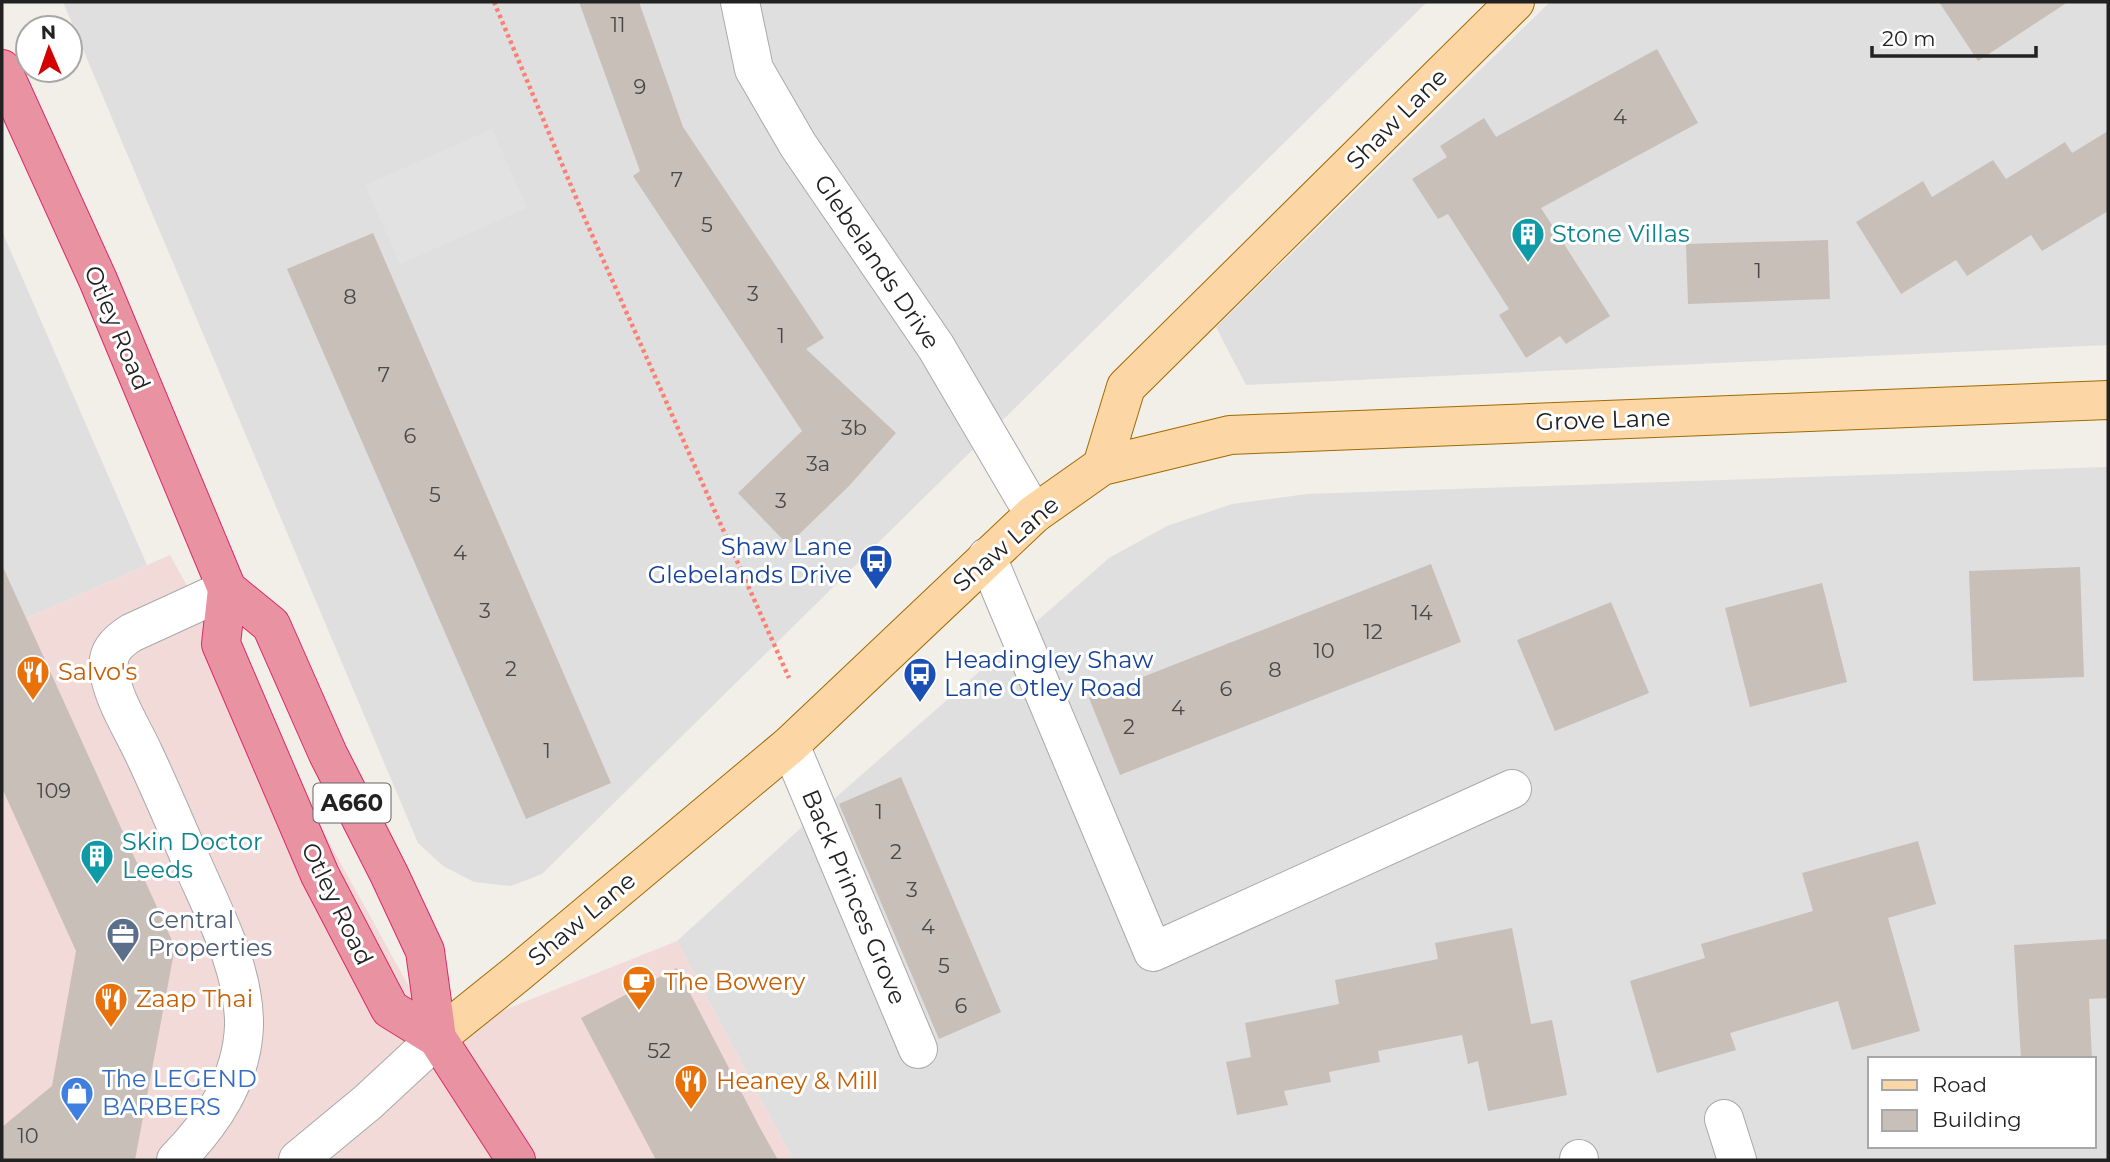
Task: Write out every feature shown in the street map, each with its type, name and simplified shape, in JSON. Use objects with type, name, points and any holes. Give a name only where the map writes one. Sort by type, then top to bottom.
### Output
[{"type":"highway","name":"Otley Road","points":[[2,69],[98,280],[227,589],[271,625],[328,754],[425,950],[437,1038],[516,1160]]},
{"type":"highway","name":"Otley Road","points":[[227,589],[221,644],[320,875],[390,1009],[437,1038]]},
{"type":"main road","name":"Shaw Lane","points":[[437,1038],[800,735],[1034,514],[1102,466],[1126,387],[1515,2]]},
{"type":"main road","name":"Grove Lane","points":[[1102,466],[1230,435],[2108,400]]},
{"type":"street","name":"Glebelands Drive","points":[[740,2],[754,69],[798,145],[936,347],[1034,514]]},
{"type":"street","points":[[988,557],[1153,952],[1512,789]]},
{"type":"street","points":[[176,1160],[198,1138],[222,1104],[237,1069],[244,1028],[242,1002],[234,967],[210,905],[113,687],[108,669],[109,654],[117,642],[131,632],[227,589]]},
{"type":"street","name":"Back Princes Grove","points":[[800,735],[918,1049]]},
{"type":"street","points":[[298,1160],[368,1102],[437,1038]]},
{"type":"street","points":[[1724,1119],[1737,1160]]},
{"type":"path","points":[[494,2],[800,735]]},
{"type":"shaded area","points":[[63,2],[1427,2],[542,874],[511,886],[474,882],[443,866],[418,843],[84,52],[84,14],[68,14]]},
{"type":"shaded area","points":[[1550,2],[2108,2],[2108,345],[1246,385],[1216,327]]},
{"type":"shaded area","points":[[492,129],[527,208],[400,264],[365,185]]},
{"type":"shaded area","points":[[2,231],[147,565],[2,629]]},
{"type":"shaded area","points":[[2108,467],[2108,1160],[793,1160],[677,941],[802,827],[1109,558],[1167,526],[1232,504],[1307,494]]},
{"type":"shaded area","points":[[170,555],[437,1037],[677,941],[793,1160],[2,1160],[2,629]]},
{"type":"building","points":[[579,2],[639,2],[683,127],[824,338],[806,349],[896,433],[849,486],[788,545],[738,493],[802,431],[633,176],[640,171]]},
{"type":"building","points":[[1939,2],[2068,2],[1978,61]]},
{"type":"building","points":[[1657,49],[1698,123],[1541,208],[1610,316],[1566,344],[1560,336],[1526,358],[1499,315],[1509,309],[1448,214],[1438,219],[1412,179],[1447,157],[1440,146],[1484,118],[1496,137]]},
{"type":"building","points":[[2108,131],[2108,211],[2042,251],[2031,235],[1967,276],[1956,260],[1901,294],[1856,222],[1923,181],[1932,197],[1993,160],[2006,179],[2065,142],[2072,153]]},
{"type":"building","points":[[373,233],[611,783],[526,819],[287,269]]},
{"type":"building","points":[[1828,240],[1830,299],[1688,304],[1686,244]]},
{"type":"building","points":[[1431,564],[1461,642],[1120,775],[1089,698]]},
{"type":"building","points":[[2,565],[175,947],[135,1160],[2,1160],[2,1127],[52,1086],[76,951],[2,788]]},
{"type":"building","points":[[2080,567],[2084,677],[1973,681],[1969,571]]},
{"type":"building","points":[[1822,583],[1847,682],[1750,707],[1725,608]]},
{"type":"building","points":[[1611,602],[1649,693],[1555,731],[1517,640]]},
{"type":"building","points":[[901,777],[1001,1012],[939,1039],[839,804]]},
{"type":"building","points":[[1918,841],[1936,904],[1888,918],[1920,1031],[1852,1050],[1838,1001],[1730,1033],[1736,1050],[1657,1073],[1630,981],[1705,958],[1701,944],[1813,911],[1802,873]]},
{"type":"building","points":[[1512,928],[1531,1024],[1552,1020],[1567,1095],[1488,1111],[1478,1061],[1468,1064],[1462,1035],[1378,1051],[1380,1062],[1329,1072],[1331,1082],[1284,1091],[1288,1105],[1237,1115],[1226,1062],[1251,1057],[1245,1023],[1339,1004],[1335,980],[1438,959],[1435,943]]},
{"type":"building","points":[[2108,939],[2108,998],[2089,999],[2092,1057],[2021,1057],[2014,945]]},
{"type":"building","points":[[677,968],[778,1160],[656,1160],[581,1018]]},
{"type":"place","name":"Stone Villas","points":[[1528,264]]},
{"type":"place","name":"Shaw Lane Glebelands Drive","points":[[876,591]]},
{"type":"place","name":"Salvo's","points":[[33,702]]},
{"type":"place","name":"Headingley Shaw Lane Otley Road","points":[[920,704]]},
{"type":"place","name":"Skin Doctor Leeds","points":[[97,886]]},
{"type":"place","name":"Central Properties","points":[[123,964]]},
{"type":"place","name":"The Bowery","points":[[639,1012]]},
{"type":"place","name":"Zaap Thai","points":[[111,1029]]},
{"type":"place","name":"Heaney & Mill","points":[[691,1111]]},
{"type":"place","name":"The LEGEND BARBERS","points":[[77,1123]]}]
